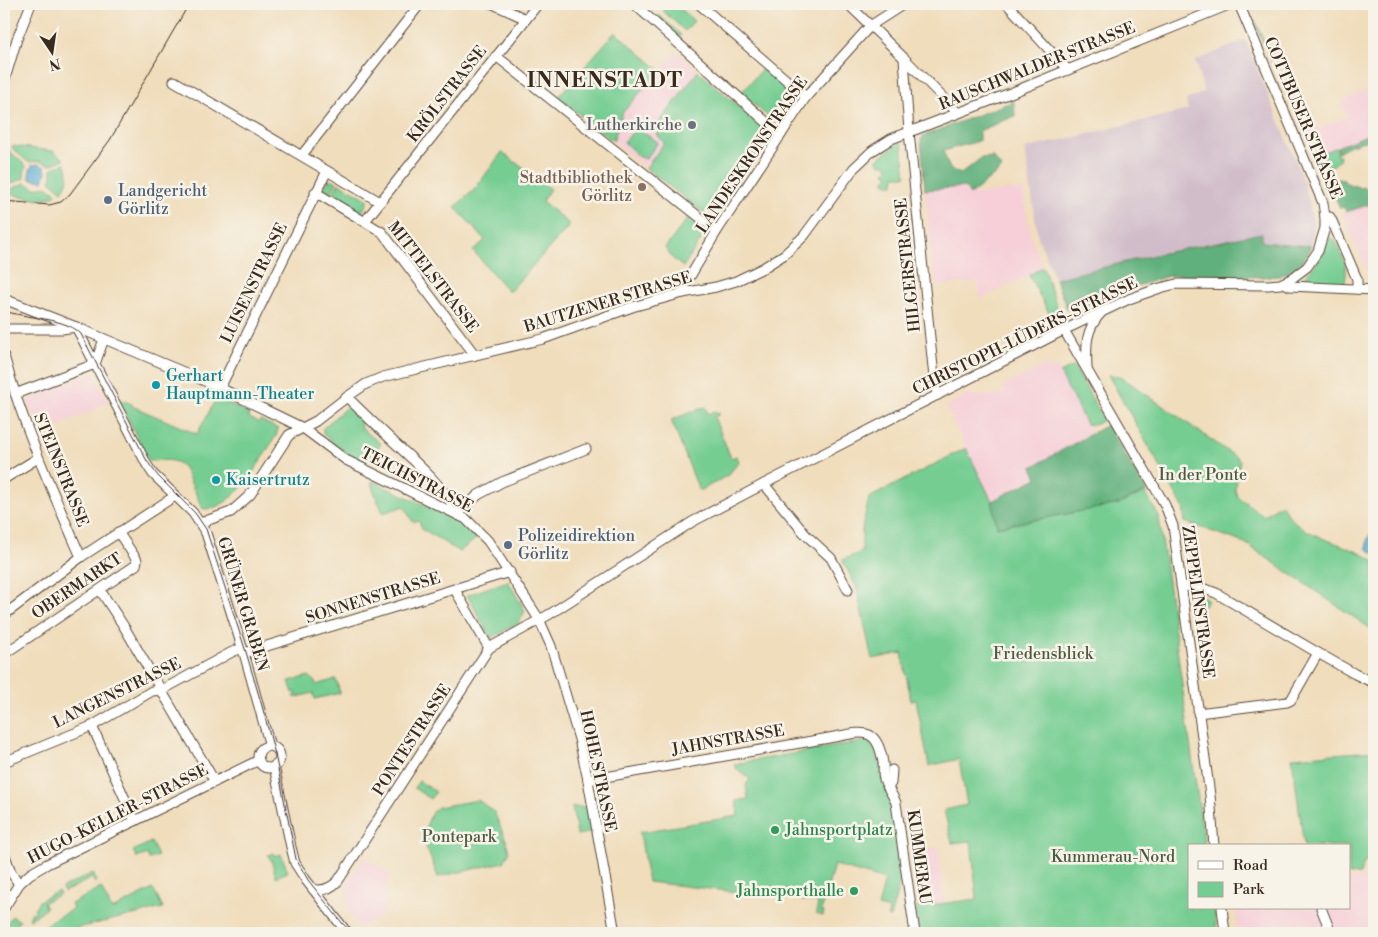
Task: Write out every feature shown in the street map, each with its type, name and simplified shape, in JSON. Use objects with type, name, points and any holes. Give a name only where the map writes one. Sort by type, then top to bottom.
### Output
[{"type":"street","points":[[4,82],[17,39],[31,4]]},
{"type":"street","points":[[302,156],[420,4]]},
{"type":"street","points":[[493,4],[526,19]]},
{"type":"street","name":"KRÖLSTRASSE","points":[[365,221],[538,4]]},
{"type":"street","points":[[634,4],[781,134]]},
{"type":"street","points":[[699,4],[806,97]]},
{"type":"street","points":[[848,4],[958,113]]},
{"type":"street","name":"LANDESKRONSTRASSE","points":[[684,293],[686,285],[717,231],[806,97],[870,26],[904,4]]},
{"type":"street","points":[[1007,4],[1068,70]]},
{"type":"street","name":"RAUSCHWALDER STRASSE","points":[[909,132],[1231,4]]},
{"type":"street","name":"COTTBUSER STRASSE","points":[[1238,4],[1318,189],[1326,217],[1323,237],[1314,258],[1298,275],[1285,282]]},
{"type":"street","points":[[496,56],[717,231]]},
{"type":"street","name":"HILGERSTRASSE","points":[[904,58],[909,132],[935,386],[938,395]]},
{"type":"street","points":[[174,81],[380,202]]},
{"type":"street","name":"BAUTZENER STRASSE","points":[[200,523],[231,512],[250,495],[289,435],[316,421],[366,384],[383,377],[543,339],[632,307],[684,293],[716,287],[763,268],[785,254],[804,236],[854,168],[872,151],[891,139],[909,132]]},
{"type":"street","name":"LUISENSTRASSE","points":[[220,388],[327,171]]},
{"type":"street","name":"MITTELSTRASSE","points":[[316,192],[382,232],[474,356]]},
{"type":"street","name":"COTTBUSER STRASSE","points":[[1326,217],[1332,221],[1357,279],[1357,289]]},
{"type":"street","name":"CHRISTOPH-LÜDERS-STRASSE","points":[[540,619],[692,522],[1064,330],[1129,299],[1176,284],[1258,286],[1285,282],[1290,286],[1374,290]]},
{"type":"street","name":"TEICHSTRASSE","points":[[4,299],[76,327],[220,388],[303,428],[346,460],[466,518],[488,541],[540,619]]},
{"type":"street","points":[[1088,371],[1086,342],[1090,329],[1103,311]]},
{"type":"street","points":[[4,329],[62,329],[76,327]]},
{"type":"street","name":"GRÜNER GRABEN","points":[[76,327],[147,465],[164,485],[193,513],[206,533],[243,650],[270,746]]},
{"type":"street","name":"ZEPPELINSTRASSE","points":[[1064,330],[1165,505],[1173,526],[1210,795],[1214,844]]},
{"type":"street","points":[[15,394],[96,364],[104,339]]},
{"type":"street","name":"STEINSTRASSE","points":[[4,356],[15,394],[38,458],[81,557]]},
{"type":"street","points":[[347,397],[429,475],[453,504],[458,514],[478,495],[502,482],[586,449]]},
{"type":"street","points":[[4,479],[38,458]]},
{"type":"street","points":[[764,484],[805,534],[831,558],[848,590]]},
{"type":"street","name":"OBERMARKT","points":[[4,615],[81,557],[175,496]]},
{"type":"street","name":"OBERMARKT","points":[[4,653],[134,566],[137,562],[136,558],[118,532]]},
{"type":"street","name":"SONNENSTRASSE","points":[[243,650],[455,590],[510,572]]},
{"type":"street","points":[[1181,586],[1199,587],[1216,592],[1318,653],[1355,674],[1374,682]]},
{"type":"street","points":[[100,590],[162,690],[215,782]]},
{"type":"street","points":[[455,590],[489,648]]},
{"type":"street","name":"PONTESTRASSE","points":[[313,889],[323,890],[338,881],[489,648],[540,619]]},
{"type":"street","name":"HOHE STRASSE","points":[[540,619],[554,656],[578,738],[588,780],[615,933]]},
{"type":"street","name":"LANGENSTRASSE","points":[[4,762],[92,726],[152,691],[162,690],[232,652],[243,650]]},
{"type":"street","points":[[1198,713],[1291,700],[1318,653]]},
{"type":"street","points":[[92,726],[135,821]]},
{"type":"street","name":"JAHNSTRASSE","points":[[588,780],[829,738],[864,733],[873,737]]},
{"type":"street","name":"KUMMERAU","points":[[873,737],[881,754],[884,780],[896,803],[915,933]]},
{"type":"street","points":[[270,746],[277,749],[280,755],[278,762],[270,768],[264,766],[259,760],[258,754],[264,747],[270,746]]},
{"type":"street","name":"HUGO-KELLER-STRASSE","points":[[4,908],[19,884],[30,874],[47,864],[259,760]]},
{"type":"street","points":[[274,766],[293,855],[300,872],[349,933]]},
{"type":"street","points":[[888,787],[891,783],[892,770]]},
{"type":"street","points":[[4,853],[11,872],[19,884]]},
{"type":"street","points":[[1222,910],[1225,933]]},
{"type":"street","points":[[1322,910],[1331,933]]},
{"type":"shaded area","points":[[1245,40],[1297,164],[1308,197],[1314,228],[1311,246],[1261,242],[1262,233],[1159,254],[1055,279],[1038,237],[1025,149],[1188,110],[1186,100],[1204,92],[1195,61]]},
{"type":"shaded area","points":[[677,53],[698,71],[654,129],[664,143],[646,168],[613,141],[623,112]]},
{"type":"shaded area","points":[[1374,87],[1374,132],[1317,155],[1306,131],[1347,117],[1341,101]]},
{"type":"shaded area","points":[[965,187],[970,195],[1023,189],[1030,235],[1043,267],[980,299],[978,282],[935,286],[925,190]]},
{"type":"shaded area","points":[[1374,203],[1374,282],[1371,280],[1342,213]]},
{"type":"shaded area","points":[[1047,364],[1050,369],[1056,366],[1091,433],[1032,467],[1037,477],[992,501],[946,406],[971,393],[974,396],[1003,395],[1002,387]]},
{"type":"shaded area","points":[[93,372],[108,403],[42,434],[36,432],[32,424],[35,418],[27,400]]},
{"type":"shaded area","points":[[938,847],[944,903],[917,906],[910,851]]},
{"type":"shaded area","points":[[364,857],[391,875],[383,889],[385,914],[359,928],[347,908],[347,883]]},
{"type":"shaded area","points":[[1374,876],[1374,933],[1238,933],[1236,910],[1350,910],[1350,879]]},
{"type":"green space","points":[[669,4],[675,4],[694,21],[685,31],[663,11]]},
{"type":"green space","points":[[659,15],[681,35],[679,38],[656,18]]},
{"type":"green space","points":[[1255,20],[1273,63],[1273,64],[1254,22]]},
{"type":"green space","points":[[615,32],[660,70],[623,112],[613,141],[558,97]]},
{"type":"green space","points":[[763,68],[793,95],[772,120],[741,93]]},
{"type":"green space","points":[[698,71],[770,134],[714,221],[646,168],[664,143],[654,130]]},
{"type":"green space","points":[[1014,101],[1015,116],[979,131],[979,141],[943,151],[950,169],[961,174],[981,158],[993,157],[1002,169],[970,195],[965,187],[925,190],[921,140],[923,136]]},
{"type":"green space","points":[[636,128],[658,142],[646,159],[638,156],[624,142]]},
{"type":"green space","points":[[1374,132],[1374,138],[1348,146],[1338,152],[1337,147]]},
{"type":"green space","points":[[900,142],[902,144],[906,176],[895,176],[894,184],[887,184],[884,181],[889,177],[885,172],[888,169],[887,166],[883,163],[881,165],[876,160]]},
{"type":"green space","points":[[12,146],[53,151],[64,159],[50,165],[40,161],[28,162]]},
{"type":"green space","points":[[1337,147],[1338,152],[1336,152],[1337,155],[1340,155],[1340,158],[1337,162],[1327,168],[1325,165],[1321,167],[1317,155]]},
{"type":"green space","points":[[4,148],[26,166],[24,178],[4,187]]},
{"type":"green space","points":[[502,152],[550,189],[542,201],[570,225],[509,292],[473,251],[485,240],[455,207],[475,189]]},
{"type":"green space","points":[[65,163],[68,178],[62,191],[50,181],[52,169]]},
{"type":"green space","points":[[1338,179],[1345,180],[1344,182],[1361,188],[1374,190],[1374,203],[1346,212],[1344,207],[1340,208],[1328,182]]},
{"type":"green space","points":[[328,180],[337,182],[328,197],[323,192]]},
{"type":"green space","points":[[25,183],[35,188],[47,186],[57,194],[51,197],[39,198],[7,193],[7,191]]},
{"type":"green space","points":[[339,183],[367,199],[362,212],[357,213],[330,198]]},
{"type":"green space","points":[[688,218],[706,232],[683,267],[672,258],[665,248]]},
{"type":"green space","points":[[1262,233],[1262,242],[1311,246],[1307,255],[1300,263],[1280,276],[1168,276],[1131,288],[1069,313],[1055,279],[1159,254]]},
{"type":"green space","points":[[1330,238],[1335,240],[1346,267],[1344,285],[1305,284],[1302,281],[1303,278],[1318,260]]},
{"type":"green space","points":[[1043,267],[1061,318],[1053,321],[1029,275]]},
{"type":"green space","points":[[1074,366],[1104,420],[1094,425],[1086,424],[1060,373]]},
{"type":"green space","name":"In der Ponte","points":[[1108,375],[1120,376],[1240,460],[1235,489],[1237,496],[1264,516],[1281,504],[1292,519],[1305,529],[1324,539],[1365,555],[1374,561],[1374,631],[1245,543],[1185,522],[1183,507]]},
{"type":"green space","points":[[217,397],[249,414],[248,417],[259,423],[260,420],[278,429],[276,436],[255,470],[236,493],[215,507],[203,509],[184,468],[176,462],[168,460],[149,461],[118,399],[197,434]]},
{"type":"green space","points":[[350,404],[363,419],[360,427],[381,444],[366,463],[348,455],[323,434],[323,428]]},
{"type":"green space","points":[[705,407],[708,414],[715,412],[720,414],[714,417],[731,458],[737,456],[739,462],[728,475],[700,491],[671,420]]},
{"type":"green space","points":[[1107,425],[1147,491],[1119,504],[997,527],[992,501],[1037,478],[1032,467]]},
{"type":"green space","name":"Friedensblick","points":[[966,448],[992,501],[997,527],[1119,504],[1145,492],[1159,517],[1205,844],[1188,844],[1188,910],[1214,910],[1217,933],[918,933],[916,907],[977,899],[971,841],[952,843],[944,810],[967,805],[959,759],[929,766],[916,700],[911,701],[902,653],[872,659],[856,586],[842,560],[862,552],[862,529],[869,498]]},
{"type":"green space","points":[[372,481],[442,513],[456,521],[477,538],[459,552],[426,531],[423,531],[419,521],[413,522],[404,506],[383,513],[372,487]]},
{"type":"green space","points":[[508,581],[525,611],[519,623],[491,638],[467,595]]},
{"type":"green space","points":[[1194,594],[1202,595],[1208,600],[1203,606],[1195,608]]},
{"type":"green space","points":[[309,676],[316,685],[336,679],[340,693],[315,699],[313,693],[294,698],[297,694],[296,692],[293,693],[289,681]]},
{"type":"green space","name":"Jahnsportplatz","points":[[872,740],[890,794],[903,870],[890,918],[887,917],[889,910],[878,907],[885,880],[834,865],[821,911],[824,912],[823,916],[816,914],[818,903],[782,897],[648,882],[640,832],[738,816],[736,801],[748,799],[746,785],[750,779],[736,768],[734,764]]},
{"type":"green space","points":[[1374,751],[1374,861],[1365,861],[1360,874],[1350,875],[1350,844],[1304,844],[1292,757]]},
{"type":"green space","points":[[419,781],[436,792],[430,799],[414,788]]},
{"type":"green space","name":"Pontepark","points":[[478,800],[494,812],[506,840],[509,852],[504,862],[438,877],[422,836],[432,812],[438,807]]},
{"type":"green space","points":[[572,807],[588,807],[592,832],[577,835]]},
{"type":"green space","points":[[151,842],[158,856],[149,859],[147,854],[137,858],[133,851]]},
{"type":"green space","points":[[274,853],[275,856],[281,854],[288,872],[276,877],[268,855]]},
{"type":"green space","points":[[93,873],[97,882],[95,883],[92,878],[64,892],[62,888]]},
{"type":"green space","points":[[101,888],[112,910],[153,889],[163,908],[56,933],[35,933],[52,920],[73,909],[71,904]]},
{"type":"green space","points":[[58,891],[60,894],[43,903],[46,908],[31,919],[29,918],[32,912],[34,913],[36,910],[34,909],[39,901]]},
{"type":"green space","points":[[12,916],[20,921],[9,930],[10,933],[4,929]]},
{"type":"water","points":[[38,164],[45,167],[46,173],[43,181],[30,179],[29,173],[32,165]]},
{"type":"water","points":[[1371,533],[1374,533],[1374,554],[1367,549],[1367,540]]},
{"type":"tram line","points":[[4,201],[49,205],[61,202],[70,194],[110,140],[189,4]]},
{"type":"tram line","points":[[4,311],[56,322],[75,329],[81,334],[147,461],[158,476],[195,513],[206,529],[262,706],[275,754],[296,859],[308,880],[343,924],[353,933]]},
{"type":"tram line","points":[[518,933],[562,933]]},
{"type":"place","name":"Lutherkirche","points":[[692,125]]},
{"type":"place","name":"Stadtbibliothek Görlitz","points":[[642,187]]},
{"type":"place","name":"Landgericht Görlitz","points":[[108,200]]},
{"type":"place","name":"Gerhart Hauptmann-Theater","points":[[156,385]]},
{"type":"place","name":"Kaisertrutz","points":[[216,480]]},
{"type":"place","name":"Polizeidirektion Görlitz","points":[[508,545]]},
{"type":"place","name":"Jahnsportplatz","points":[[775,830]]},
{"type":"place","name":"Jahnsporthalle","points":[[854,891]]},
{"type":"district","name":"INNENSTADT","points":[[605,81]]},
{"type":"park label","name":"Kummerau-Nord","points":[[1113,857]]}]
